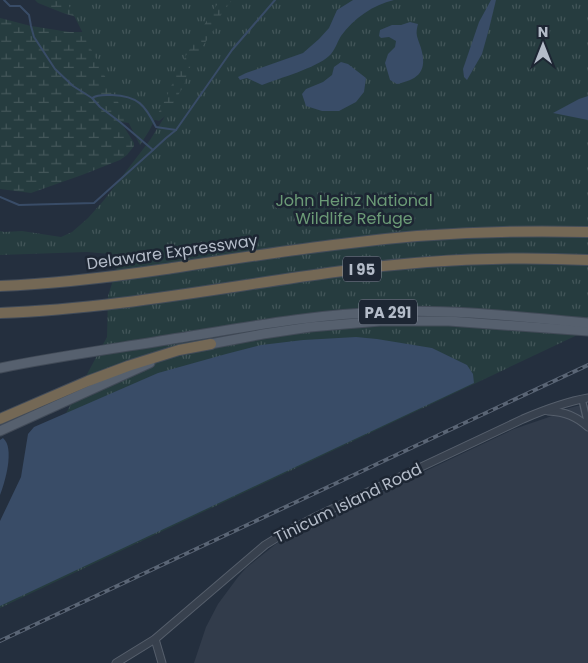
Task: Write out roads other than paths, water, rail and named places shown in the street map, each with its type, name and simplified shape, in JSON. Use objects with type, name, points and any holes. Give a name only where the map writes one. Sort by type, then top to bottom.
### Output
[{"type":"highway","name":"Delaware Expressway","points":[[0,286],[73,281],[391,238],[505,231],[588,232]]},
{"type":"highway","name":"I 95","points":[[0,313],[76,308],[403,264],[492,259],[588,260]]},
{"type":"highway","points":[[0,419],[128,366],[179,350],[211,344]]},
{"type":"main road","name":"PA 291","points":[[0,368],[319,317],[382,312],[461,312],[588,323]]},
{"type":"main road","name":"PA 291","points":[[0,431],[168,357],[211,344],[296,329],[356,322],[449,321],[588,331]]},
{"type":"street","name":"Tinicum Island Road","points":[[116,663],[155,639],[278,536],[543,411],[585,399]]},
{"type":"street","points":[[585,399],[588,426]]},
{"type":"street","points":[[543,411],[568,414],[588,426]]},
{"type":"street","points":[[155,639],[162,663]]},
{"type":"water","points":[[353,0],[394,0],[371,9],[358,18],[346,29],[331,54],[316,65],[262,85],[247,78],[240,80],[238,77],[246,73],[303,53],[329,28],[337,10]]},
{"type":"water","points":[[491,0],[496,0],[482,54],[467,80],[464,77],[463,69],[479,22]]},
{"type":"water","points":[[410,22],[418,24],[417,34],[423,65],[415,78],[397,84],[390,80],[385,63],[388,54],[395,47],[396,41],[389,37],[381,38],[379,36],[380,30],[392,25]]},
{"type":"water","points":[[341,62],[348,64],[366,78],[364,92],[356,102],[339,111],[322,111],[306,106],[302,94],[306,89],[323,82],[332,75],[334,67]]},
{"type":"water","points":[[588,96],[588,120],[553,113],[579,99]]},
{"type":"water","points":[[356,337],[432,348],[467,365],[473,374],[474,383],[0,606],[0,521],[21,477],[28,434],[34,427],[158,373],[261,345]]},
{"type":"water","points":[[3,438],[7,443],[9,457],[0,495],[0,440]]},
{"type":"waterway","points":[[4,0],[10,6],[20,6],[29,15],[34,37],[55,69],[73,86],[92,98],[100,107],[153,150]]},
{"type":"waterway","points":[[0,197],[19,205],[94,203],[176,130],[232,50],[275,0]]},
{"type":"waterway","points":[[92,98],[104,95],[128,97],[144,107],[156,127],[176,130]]},
{"type":"railway","points":[[0,641],[588,365]]},
{"type":"park label","name":"John Heinz National Wildlife Refuge","points":[[354,209]]}]
